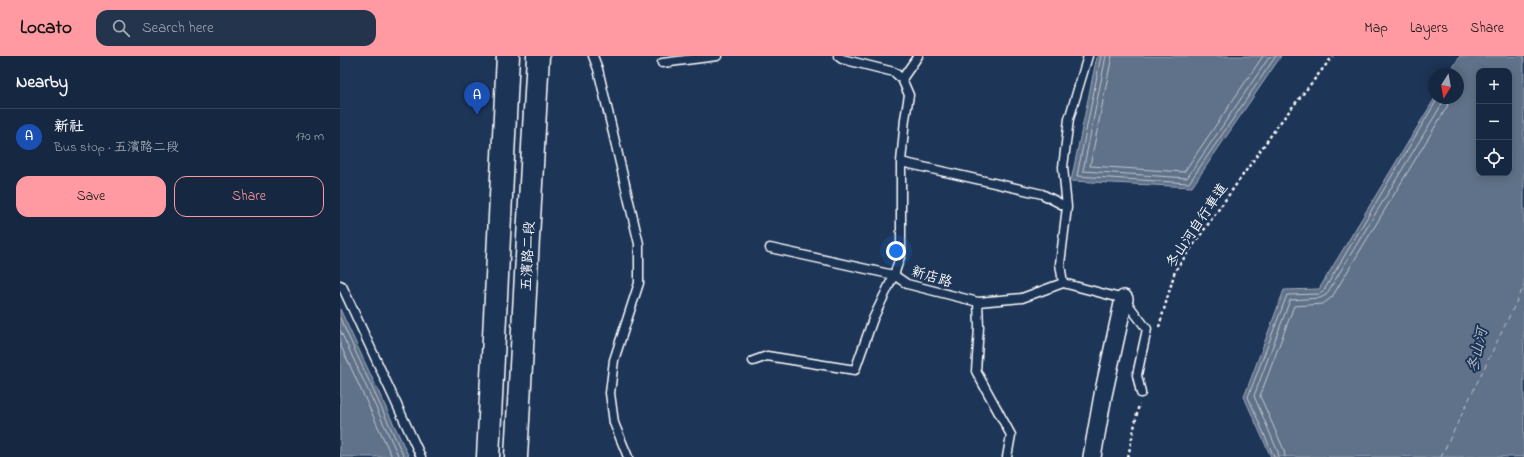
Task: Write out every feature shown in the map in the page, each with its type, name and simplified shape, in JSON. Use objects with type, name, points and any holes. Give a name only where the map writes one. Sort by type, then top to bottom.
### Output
[{"type":"main road","name":"五濱路二段","points":[[488,457],[508,56]]},
{"type":"main road","name":"五濱路二段","points":[[516,457],[538,56]]},
{"type":"street","points":[[1092,457],[1103,395],[1124,299]]},
{"type":"lane","points":[[593,56],[598,69],[639,244],[639,283],[614,360],[610,392],[614,422],[628,457]]},
{"type":"lane","points":[[662,63],[717,56]]},
{"type":"lane","points":[[838,56],[842,59],[894,72],[902,79],[918,56]]},
{"type":"lane","points":[[1088,56],[1069,119],[1063,167],[1067,207],[1060,264],[1063,282],[1124,299],[1147,329],[1137,375],[1141,393]]},
{"type":"lane","name":"新店路","points":[[902,79],[909,95],[901,162],[901,254],[894,275],[907,284],[978,302],[1022,298],[1063,282]]},
{"type":"lane","points":[[901,162],[1042,194],[1067,207]]},
{"type":"lane","points":[[753,361],[767,356],[856,370],[873,319],[894,275],[770,248]]},
{"type":"lane","points":[[340,285],[342,286],[421,457]]},
{"type":"lane","points":[[978,302],[979,327],[976,371],[1011,435],[1007,457]]},
{"type":"path","name":"冬山河自行車道","points":[[1158,332],[1175,271],[1279,124],[1333,56]]},
{"type":"path","points":[[1128,457],[1141,393]]},
{"type":"water","points":[[1097,56],[1281,56],[1192,187],[1071,181]]},
{"type":"water","name":"冬山河","points":[[1460,56],[1524,56],[1524,457],[1271,457],[1244,397],[1284,290],[1319,289],[1431,104],[1464,104],[1464,68],[1453,68]]},
{"type":"water","points":[[340,309],[409,457],[340,457]]},
{"type":"ferry route","points":[[1441,457],[1524,286]]},
{"type":"place","name":"新社","points":[[477,115]]}]
